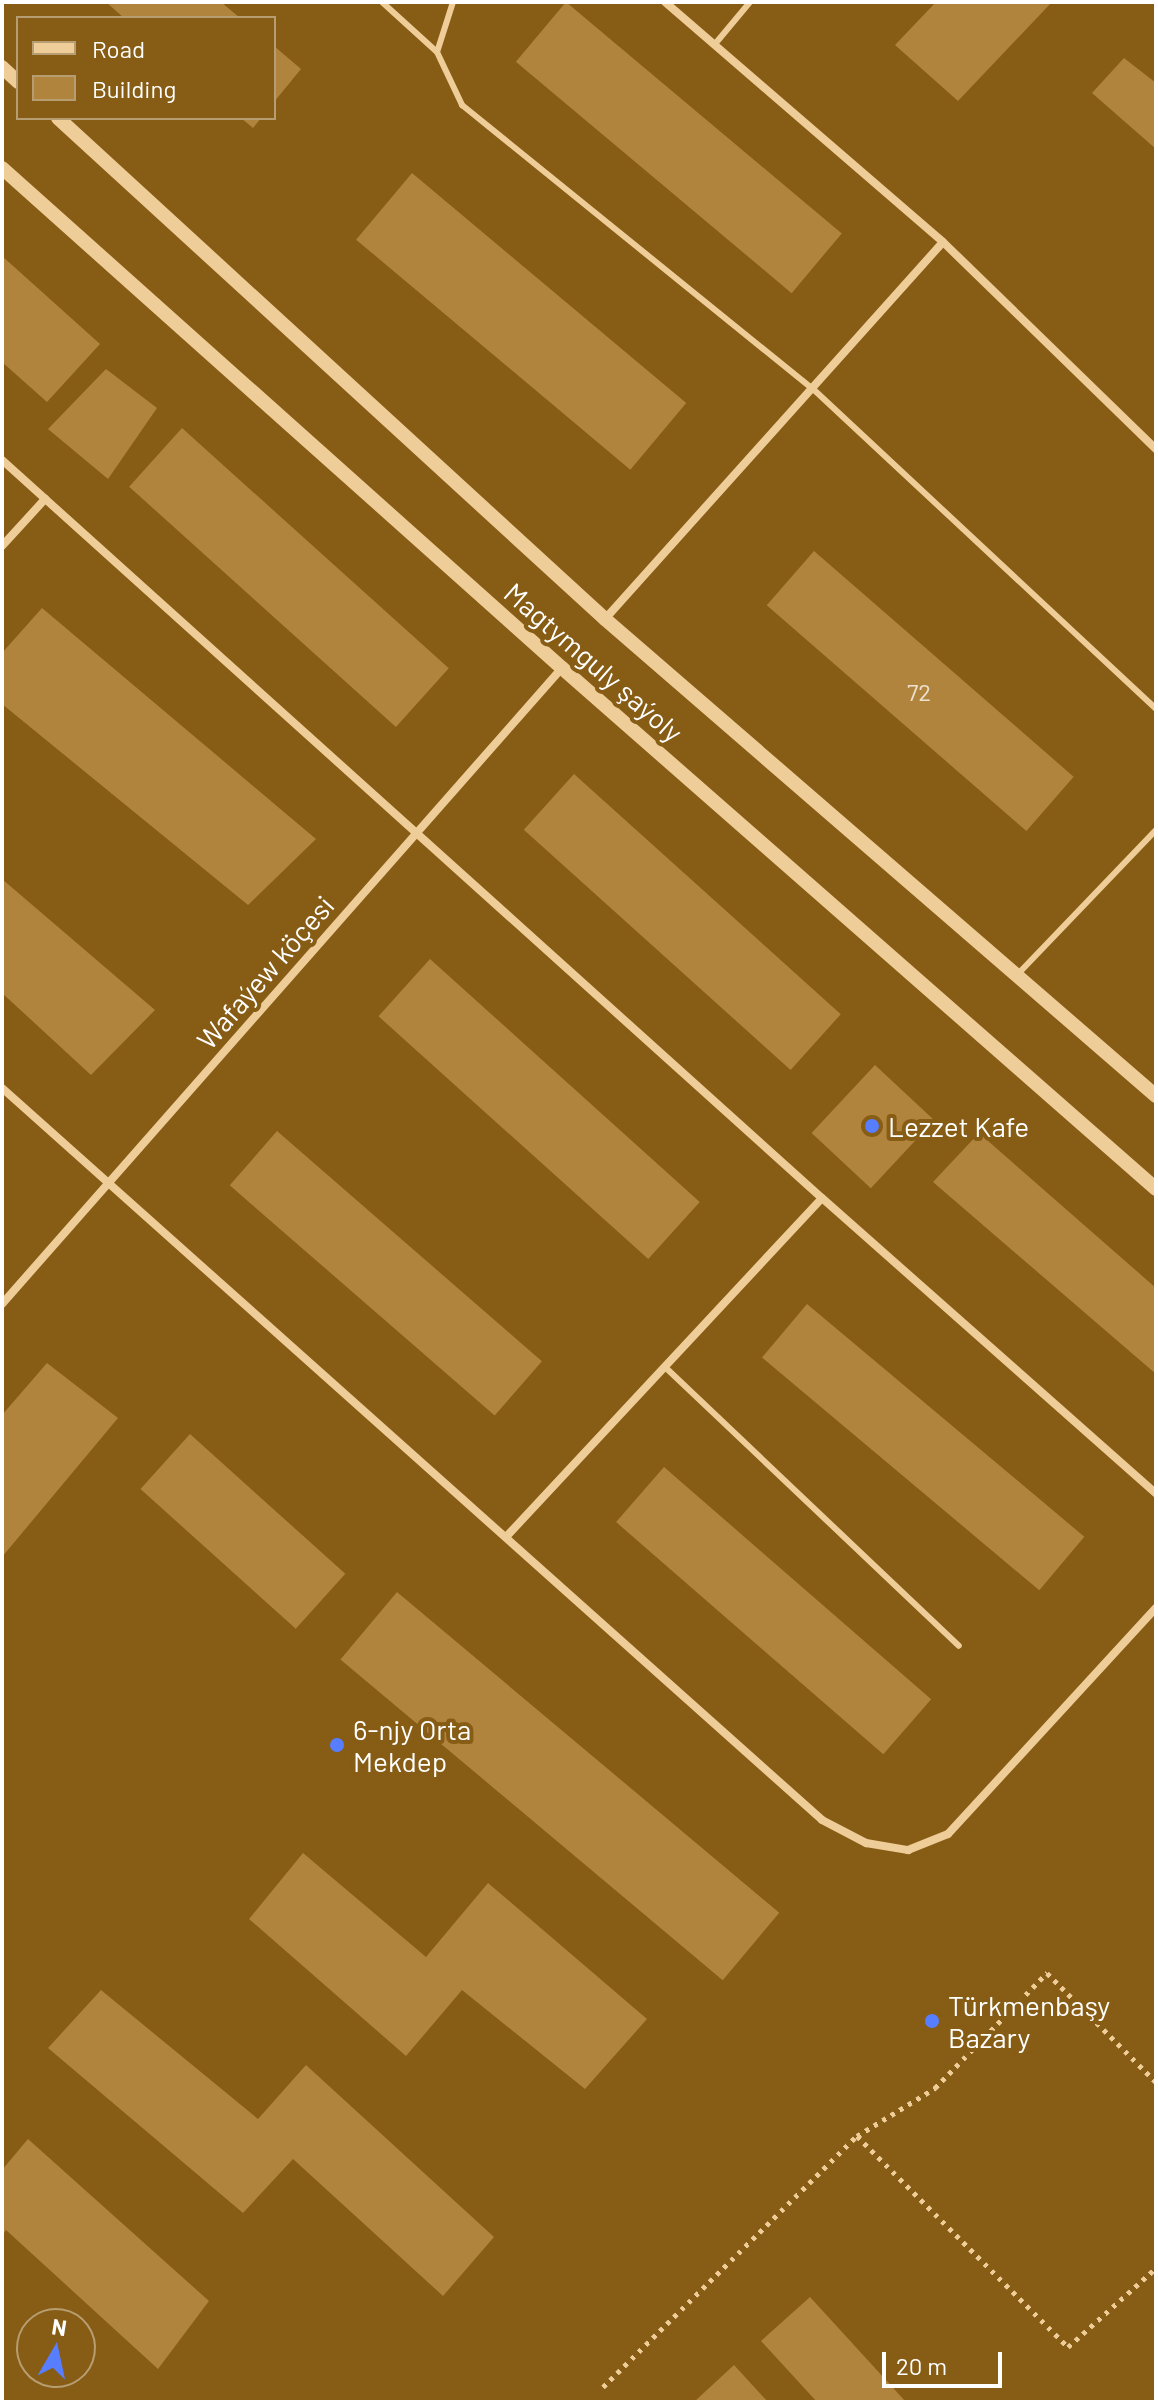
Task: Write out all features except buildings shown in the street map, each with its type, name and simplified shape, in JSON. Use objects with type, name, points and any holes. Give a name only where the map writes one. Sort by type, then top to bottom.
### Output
[{"type":"street","points":[[665,2],[943,242],[1156,449]]},
{"type":"street","name":"Magtymguly şaýoly","points":[[60,120],[605,619],[1156,1096]]},
{"type":"street","name":"Magtymguly şaýoly","points":[[2,168],[562,668],[1156,1189]]},
{"type":"street","points":[[605,619],[943,242]]},
{"type":"street","points":[[2,460],[822,1198],[1156,1493]]},
{"type":"street","points":[[2,546],[45,499]]},
{"type":"street","name":"Wafaýew köçesi","points":[[2,1304],[562,668]]},
{"type":"street","points":[[2,1088],[822,1820],[866,1843],[908,1850],[948,1834],[1156,1608]]},
{"type":"street","points":[[506,1537],[822,1198]]},
{"type":"lane","points":[[382,2],[437,52],[462,105],[812,388],[1156,709]]},
{"type":"lane","points":[[437,52],[453,2]]},
{"type":"lane","points":[[715,44],[750,2]]},
{"type":"lane","points":[[1017,975],[1156,830]]},
{"type":"lane","points":[[665,1367],[959,1646]]},
{"type":"path","points":[[603,2387],[857,2136],[935,2088],[1047,1973],[1156,2082]]},
{"type":"path","points":[[857,2136],[1068,2347],[1156,2268]]},
{"type":"place","name":"Lezzet Kafe","points":[[872,1126]]},
{"type":"place","name":"6-njy Orta Mekdep","points":[[337,1745]]},
{"type":"place","name":"Türkmenbaşy Bazary","points":[[932,2021]]}]
